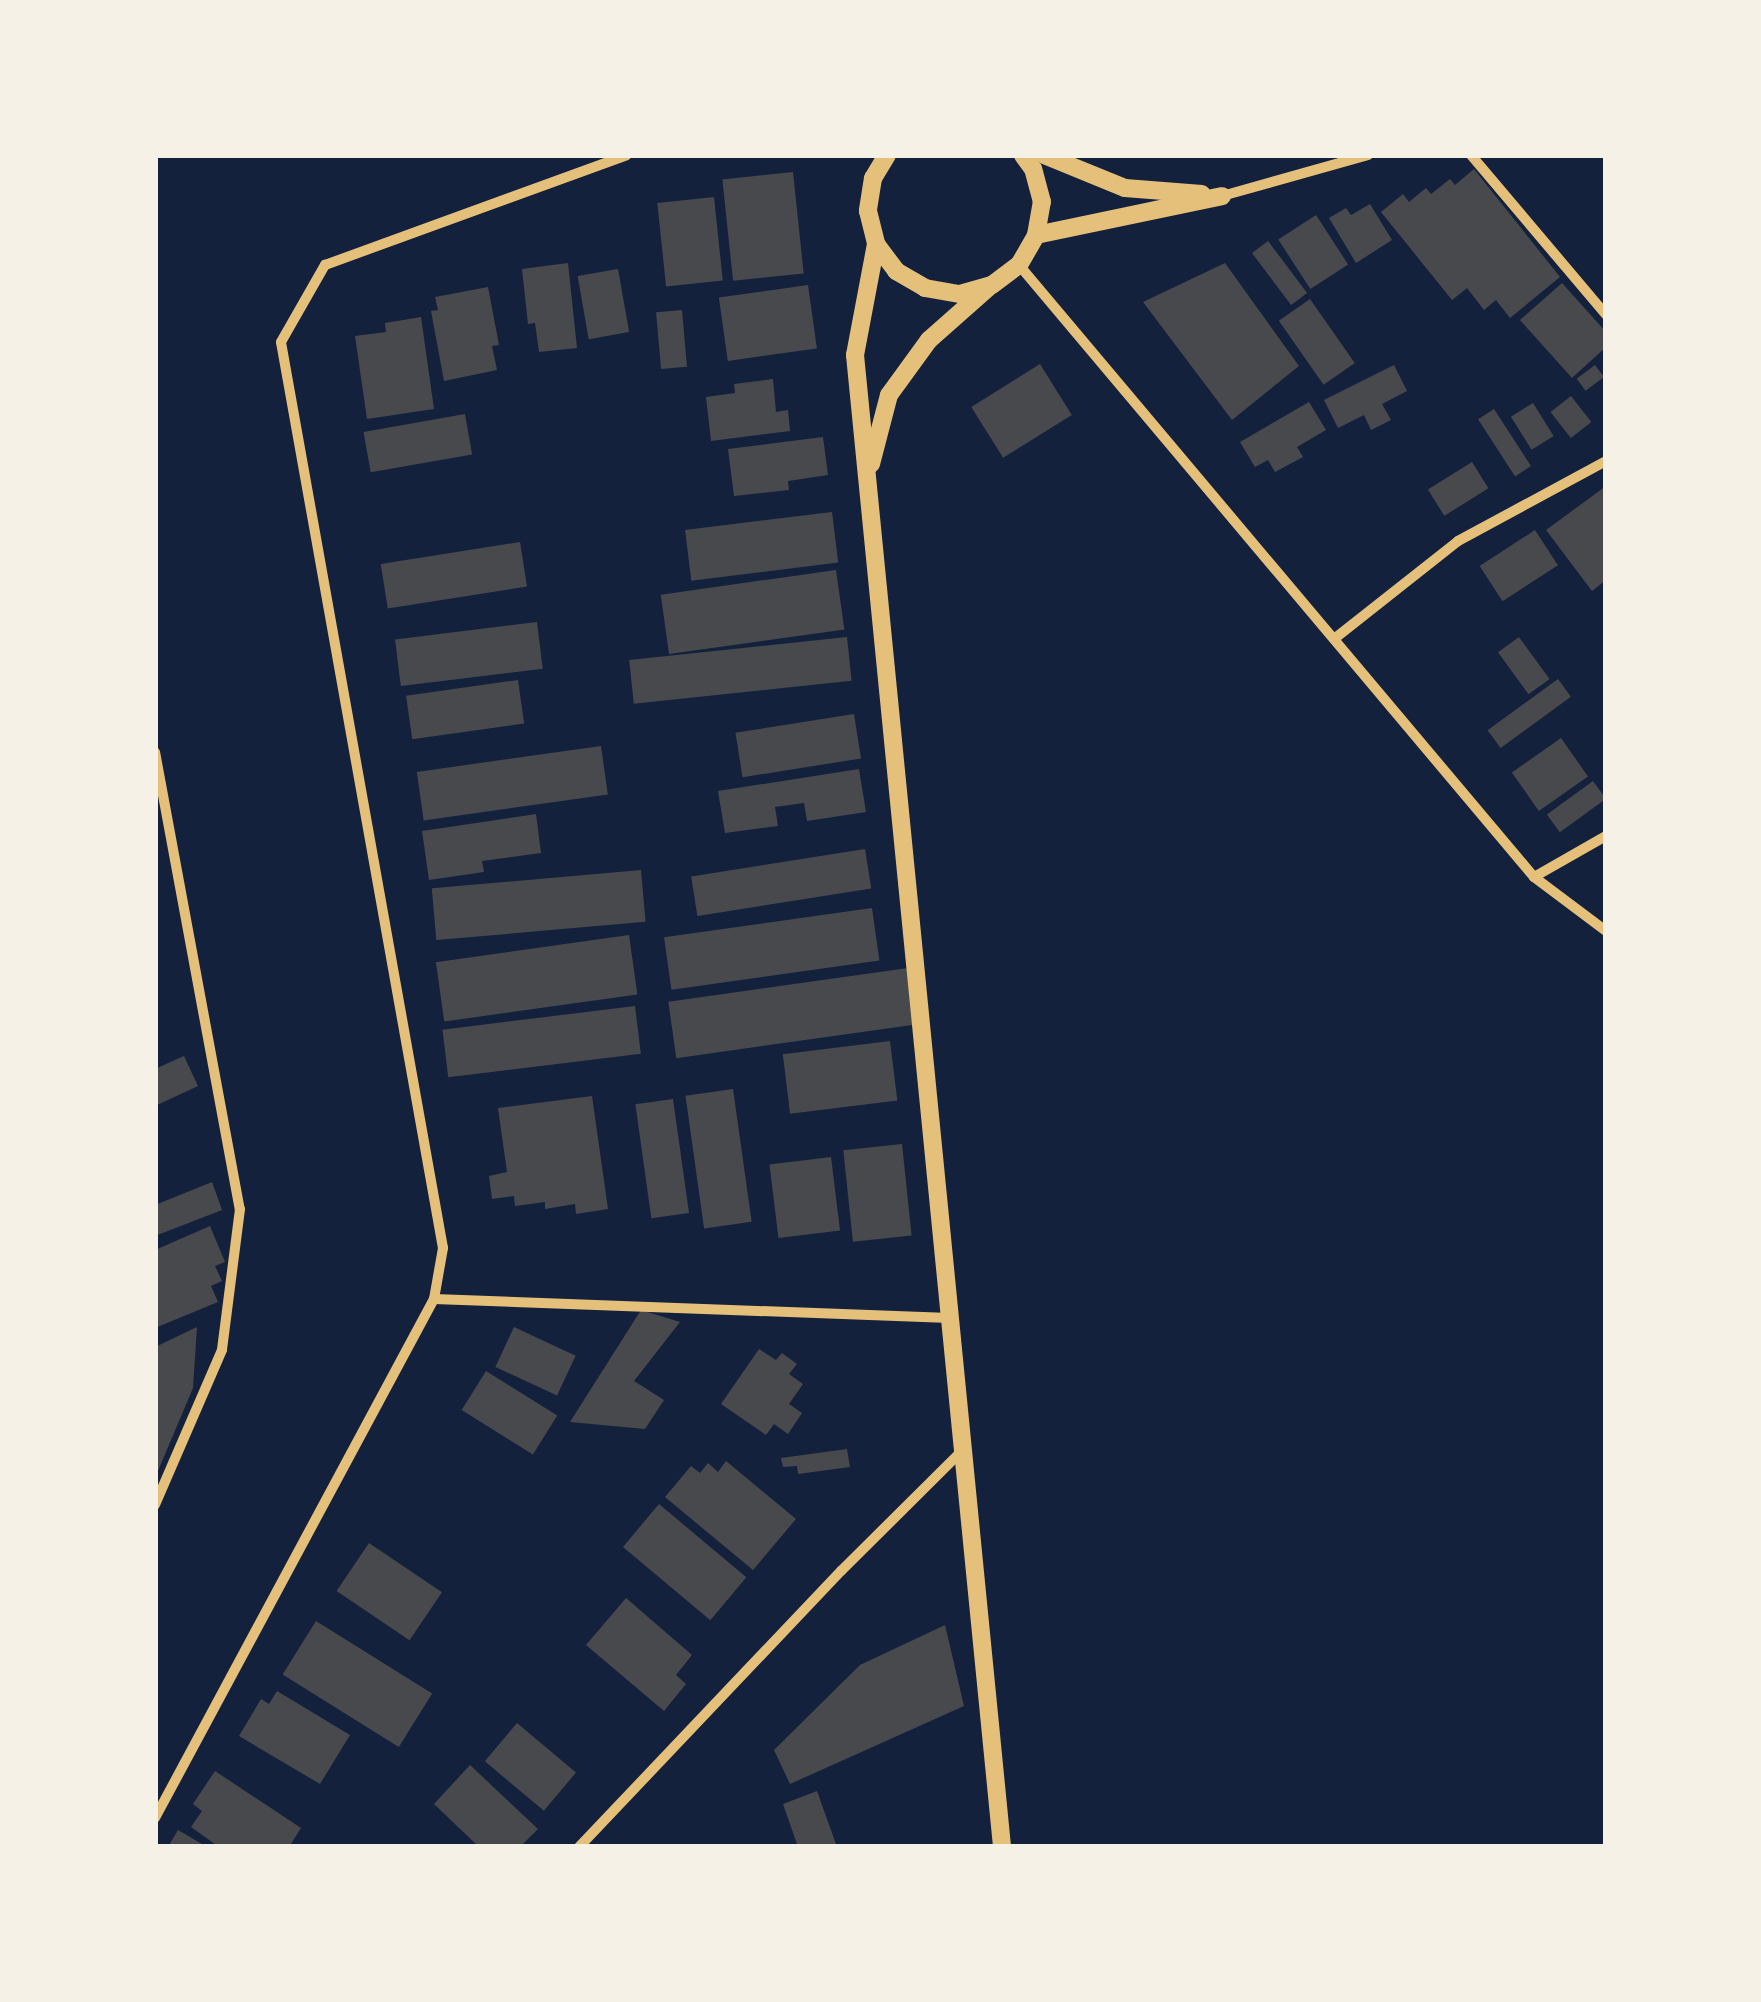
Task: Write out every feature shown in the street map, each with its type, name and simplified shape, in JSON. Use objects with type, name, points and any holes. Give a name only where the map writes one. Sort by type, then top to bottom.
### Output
[{"type":"street","points":[[155,1818],[434,1298],[443,1248],[281,342],[325,265],[627,155]]},
{"type":"street","points":[[865,155],[873,178]]},
{"type":"street","points":[[887,155],[873,178],[868,212],[876,244],[896,272],[925,288],[960,294],[992,285]]},
{"type":"street","points":[[867,479],[889,395],[929,340],[1019,265],[1036,235],[1042,202],[1034,169],[1023,155]]},
{"type":"street","points":[[1044,155],[1126,188],[1222,196]]},
{"type":"street","points":[[1036,235],[1222,196],[1368,155]]},
{"type":"street","points":[[1471,155],[1606,315]]},
{"type":"street","points":[[876,244],[855,355],[1002,1847]]},
{"type":"street","points":[[1019,265],[1534,878],[1606,931]]},
{"type":"street","points":[[1334,639],[1458,542],[1606,461]]},
{"type":"street","points":[[155,752],[240,1209],[222,1350],[155,1505]]},
{"type":"street","points":[[1534,878],[1606,836]]},
{"type":"street","points":[[434,1298],[950,1318]]},
{"type":"street","points":[[579,1847],[841,1571],[963,1450]]},
{"type":"building","points":[[1474,169],[1560,277],[1510,318],[1496,300],[1484,310],[1467,288],[1452,300],[1381,212],[1403,194],[1409,202],[1426,188],[1431,194],[1450,179],[1455,185]]},
{"type":"building","points":[[793,172],[804,273],[733,281],[722,179]]},
{"type":"building","points":[[714,197],[723,281],[666,286],[657,203]]},
{"type":"building","points":[[1370,204],[1392,240],[1356,263],[1329,218],[1346,208],[1351,215]]},
{"type":"building","points":[[1316,215],[1348,264],[1310,289],[1278,240]]},
{"type":"building","points":[[1268,241],[1307,293],[1291,305],[1252,253]]},
{"type":"building","points":[[568,263],[577,348],[539,352],[535,323],[528,324],[522,269]]},
{"type":"building","points":[[1225,263],[1299,366],[1232,420],[1143,302]]},
{"type":"building","points":[[618,269],[629,332],[589,339],[578,276]]},
{"type":"building","points":[[1562,283],[1606,332],[1606,347],[1572,378],[1520,320]]},
{"type":"building","points":[[808,285],[817,348],[728,361],[719,298]]},
{"type":"building","points":[[488,287],[499,345],[492,346],[497,370],[444,381],[431,311],[438,310],[435,297]]},
{"type":"building","points":[[1310,299],[1355,363],[1324,385],[1279,321]]},
{"type":"building","points":[[682,310],[687,367],[661,369],[656,312]]},
{"type":"building","points":[[421,317],[434,409],[367,419],[355,336],[386,332],[385,323]]},
{"type":"building","points":[[1040,364],[1072,415],[1003,458],[971,407]]},
{"type":"building","points":[[1394,365],[1407,391],[1382,404],[1391,420],[1371,430],[1364,415],[1338,428],[1324,400]]},
{"type":"building","points":[[1595,365],[1604,377],[1586,391],[1577,379]]},
{"type":"building","points":[[773,379],[776,412],[788,410],[790,431],[711,441],[706,397],[735,393],[734,384]]},
{"type":"building","points":[[1571,396],[1591,422],[1571,438],[1551,412]]},
{"type":"building","points":[[1309,402],[1326,430],[1297,447],[1303,457],[1275,472],[1268,460],[1255,467],[1240,442]]},
{"type":"building","points":[[1533,403],[1554,436],[1532,450],[1511,417]]},
{"type":"building","points":[[1494,409],[1531,466],[1515,476],[1478,419]]},
{"type":"building","points":[[465,414],[472,454],[371,472],[364,432]]},
{"type":"building","points":[[823,437],[828,475],[788,481],[789,490],[734,496],[728,449]]},
{"type":"building","points":[[1472,462],[1488,488],[1444,516],[1428,490]]},
{"type":"building","points":[[1606,486],[1606,580],[1592,591],[1546,530]]},
{"type":"building","points":[[832,512],[838,563],[691,581],[685,530]]},
{"type":"building","points":[[1535,530],[1558,565],[1503,601],[1480,566]]},
{"type":"building","points":[[520,542],[527,586],[388,609],[381,564]]},
{"type":"building","points":[[836,570],[844,629],[669,654],[661,595]]},
{"type":"building","points":[[537,622],[543,669],[401,686],[395,639]]},
{"type":"building","points":[[847,637],[852,681],[634,704],[629,660]]},
{"type":"building","points":[[1519,637],[1550,679],[1529,694],[1498,652]]},
{"type":"building","points":[[1558,679],[1571,697],[1501,748],[1488,730]]},
{"type":"building","points":[[518,680],[524,724],[412,739],[406,696]]},
{"type":"building","points":[[854,714],[861,758],[743,777],[735,733]]},
{"type":"building","points":[[1561,738],[1588,777],[1539,811],[1512,772]]},
{"type":"building","points":[[601,746],[608,795],[424,820],[417,772]]},
{"type":"building","points":[[859,769],[866,812],[807,821],[804,803],[775,807],[778,826],[725,833],[718,791]]},
{"type":"building","points":[[1593,781],[1606,799],[1560,832],[1547,815]]},
{"type":"building","points":[[536,814],[541,853],[482,861],[484,872],[429,880],[422,831]]},
{"type":"building","points":[[865,849],[871,889],[697,916],[691,877]]},
{"type":"building","points":[[641,870],[646,922],[436,940],[432,888]]},
{"type":"building","points":[[872,908],[879,960],[671,990],[664,937]]},
{"type":"building","points":[[629,935],[637,994],[444,1022],[436,962]]},
{"type":"building","points":[[908,968],[916,1024],[676,1058],[668,1002]]},
{"type":"building","points":[[635,1006],[641,1054],[448,1077],[442,1030]]},
{"type":"building","points":[[890,1041],[897,1101],[790,1114],[783,1054]]},
{"type":"building","points":[[184,1056],[198,1086],[155,1106],[155,1069]]},
{"type":"building","points":[[733,1089],[752,1222],[704,1228],[685,1096]]},
{"type":"building","points":[[592,1096],[608,1209],[576,1214],[575,1204],[545,1209],[545,1202],[515,1206],[514,1196],[492,1199],[489,1176],[507,1172],[498,1108]]},
{"type":"building","points":[[673,1099],[689,1213],[651,1218],[635,1104]]},
{"type":"building","points":[[902,1144],[912,1235],[853,1242],[843,1150]]},
{"type":"building","points":[[831,1157],[840,1230],[778,1238],[769,1165]]},
{"type":"building","points":[[212,1182],[222,1210],[155,1236],[155,1205]]},
{"type":"building","points":[[210,1226],[225,1262],[215,1266],[222,1281],[211,1286],[218,1302],[155,1328],[155,1250]]},
{"type":"building","points":[[641,1310],[680,1322],[634,1381],[664,1400],[645,1429],[570,1422]]},
{"type":"building","points":[[197,1327],[193,1388],[155,1478],[155,1347]]},
{"type":"building","points":[[514,1327],[576,1356],[557,1396],[495,1367]]},
{"type":"building","points":[[759,1349],[776,1360],[782,1353],[797,1364],[789,1374],[803,1384],[789,1404],[802,1413],[788,1434],[774,1424],[766,1435],[721,1404]]},
{"type":"building","points":[[486,1371],[557,1416],[533,1455],[462,1410]]},
{"type":"building","points":[[847,1449],[850,1467],[798,1474],[797,1466],[783,1467],[781,1458]]},
{"type":"building","points":[[726,1461],[796,1519],[753,1570],[665,1497],[691,1466],[700,1473],[708,1463],[718,1472]]},
{"type":"building","points":[[659,1504],[746,1577],[710,1620],[623,1547]]},
{"type":"building","points":[[369,1543],[442,1592],[410,1640],[337,1591]]},
{"type":"building","points":[[626,1598],[692,1655],[676,1675],[686,1684],[664,1711],[586,1645]]},
{"type":"building","points":[[316,1621],[432,1694],[399,1747],[283,1674]]},
{"type":"building","points":[[945,1625],[964,1706],[790,1784],[774,1750],[860,1665]]},
{"type":"building","points":[[277,1691],[350,1735],[320,1784],[239,1736],[261,1699],[269,1704]]},
{"type":"building","points":[[517,1723],[576,1772],[544,1811],[485,1761]]},
{"type":"building","points":[[470,1765],[538,1829],[520,1847],[479,1847],[434,1804]]},
{"type":"building","points":[[215,1771],[301,1828],[289,1847],[219,1847],[191,1827],[202,1811],[193,1804]]},
{"type":"building","points":[[817,1791],[837,1847],[798,1847],[783,1804]]},
{"type":"building","points":[[178,1830],[207,1847],[168,1847]]}]
